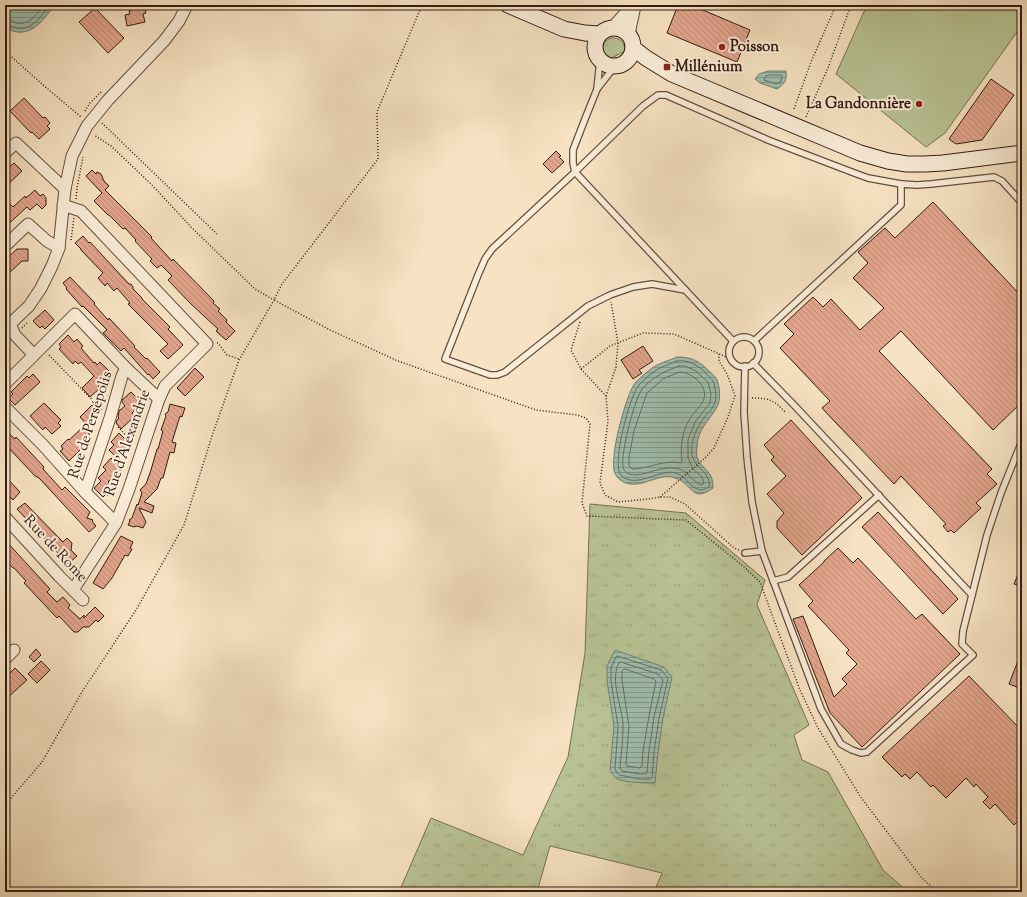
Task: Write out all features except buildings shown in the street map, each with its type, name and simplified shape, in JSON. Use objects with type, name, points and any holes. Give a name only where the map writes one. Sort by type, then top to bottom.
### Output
[{"type":"main road","points":[[508,5],[564,28],[585,33],[599,34]]},
{"type":"main road","points":[[597,55],[594,44],[599,34],[606,29],[614,27],[619,28],[628,34],[633,43],[632,54],[629,59],[620,65]]},
{"type":"main road","points":[[564,28],[597,55],[604,64],[610,66],[640,66],[672,74],[860,153],[908,164],[943,163],[1022,153]]},
{"type":"main road","points":[[633,48],[672,74]]},
{"type":"street","points":[[38,351],[15,335],[8,326],[29,306],[41,288],[59,248],[65,189],[72,156],[87,126],[94,116],[164,41],[179,21],[187,5]]},
{"type":"street","points":[[614,27],[634,5]]},
{"type":"street","points":[[628,34],[634,5]]},
{"type":"street","points":[[5,153],[16,143],[65,189]]},
{"type":"street","points":[[63,205],[81,212],[207,344]]},
{"type":"street","points":[[5,246],[28,224],[47,241],[59,248]]},
{"type":"street","points":[[5,384],[75,314],[126,368],[159,400]]},
{"type":"street","name":"Rue d'Alexandrie","points":[[73,590],[116,523],[165,386],[207,344]]},
{"type":"street","name":"Rue de Persépolis","points":[[85,492],[110,418],[122,376],[126,368]]},
{"type":"street","points":[[5,407],[116,523]]},
{"type":"street","name":"Rue de Rome","points":[[5,517],[83,600]]},
{"type":"street","points":[[5,659],[14,650]]},
{"type":"lane","points":[[597,55],[597,90]]},
{"type":"lane","points":[[620,65],[597,90],[585,118],[574,150],[573,163],[575,172],[733,341]]},
{"type":"lane","points":[[685,290],[652,284],[634,287],[610,294],[588,306],[505,372],[497,376],[490,375],[445,359],[475,282],[492,249],[643,106],[658,95],[666,95],[768,140],[868,178],[901,184],[931,184],[994,177],[1002,182],[1022,203]]},
{"type":"lane","points":[[754,341],[901,205],[901,184]]},
{"type":"lane","points":[[742,337],[750,338],[754,341],[757,345],[758,355],[753,363],[745,366],[736,365],[729,354],[730,345],[733,341],[742,337]]},
{"type":"lane","points":[[753,363],[972,595]]},
{"type":"lane","points":[[745,366],[744,398],[747,457],[752,502],[762,551],[820,709],[841,744],[861,753],[867,752],[973,655],[962,644],[963,631],[987,535],[1001,493],[1022,441]]},
{"type":"lane","points":[[773,581],[788,577],[879,495]]},
{"type":"lane","points":[[745,553],[762,551]]},
{"type":"path","points":[[794,109],[836,5]]},
{"type":"path","points":[[808,112],[828,68],[851,5]]},
{"type":"path","points":[[5,51],[82,117],[94,135],[111,146],[151,184],[192,228],[255,289],[274,300],[239,360],[213,433],[184,525],[136,610],[82,692],[42,762],[5,804]]},
{"type":"path","points":[[94,116],[217,234]]},
{"type":"path","points":[[76,198],[84,153]]},
{"type":"path","points":[[610,294],[618,343],[616,367],[606,396],[608,421],[600,483],[605,495],[618,502],[670,497],[685,504],[734,548],[745,553]]},
{"type":"path","points":[[588,306],[580,321],[571,350],[581,369],[606,396]]},
{"type":"path","points":[[581,369],[610,346],[643,333],[674,334],[731,359]]},
{"type":"path","points":[[207,344],[218,343],[227,355],[239,360]]},
{"type":"path","points":[[38,351],[110,418],[141,452]]},
{"type":"path","points":[[660,497],[705,458],[714,448],[728,417],[735,396],[727,374],[719,361],[719,354]]},
{"type":"path","points":[[744,398],[772,400],[785,412]]},
{"type":"path","points":[[742,566],[760,582]]},
{"type":"green space","name":"La Gandonnière","points":[[867,5],[1022,5],[1022,25],[945,133],[926,147],[836,74]]},
{"type":"green space","points":[[611,38],[617,38],[621,41],[624,45],[625,51],[608,60],[603,54],[602,48],[605,42]]},
{"type":"green space","points":[[590,504],[686,513],[765,580],[757,605],[809,725],[794,735],[802,760],[828,772],[883,870],[908,892],[654,892],[662,873],[550,846],[537,892],[399,892],[431,818],[523,855],[568,757],[585,653]]},
{"type":"water","points":[[5,5],[55,5],[34,28],[23,32],[17,32],[5,27]]},
{"type":"water","points":[[768,71],[786,71],[785,82],[777,89],[760,83],[755,79],[759,74]]},
{"type":"water","points":[[677,357],[695,360],[702,365],[716,378],[719,388],[718,404],[701,431],[698,441],[697,454],[699,461],[712,478],[713,488],[700,494],[692,491],[685,484],[675,478],[661,477],[639,484],[632,484],[625,483],[615,474],[615,450],[625,406],[632,387],[655,366]]},
{"type":"water","points":[[615,650],[664,667],[672,677],[663,718],[655,783],[620,780],[614,776],[610,770],[614,726],[607,681],[607,666]]},
{"type":"place","name":"Poisson","points":[[722,47]]},
{"type":"place","name":"Millénium","points":[[667,67]]},
{"type":"place","name":"La Gandonnière","points":[[919,104]]}]
